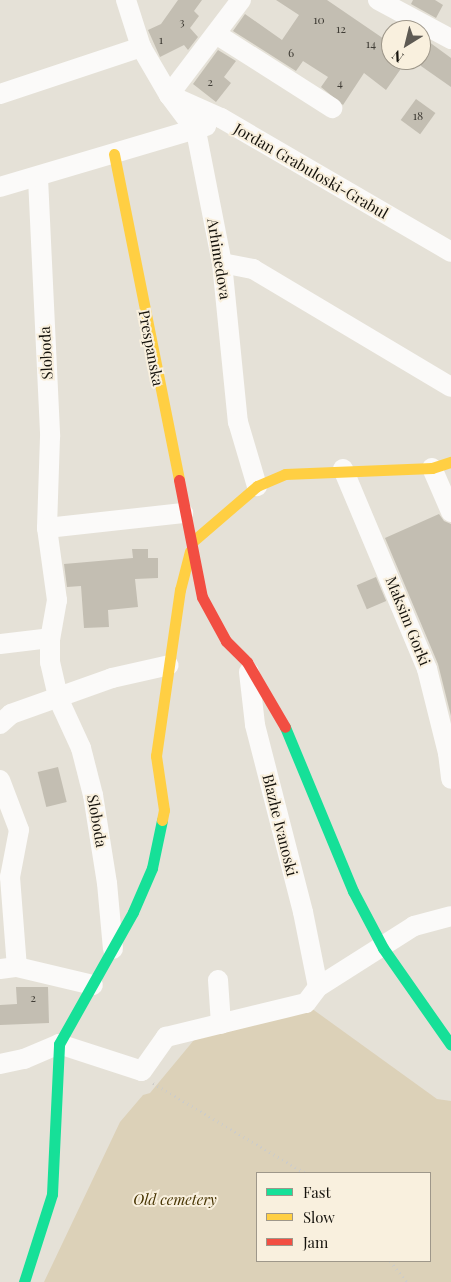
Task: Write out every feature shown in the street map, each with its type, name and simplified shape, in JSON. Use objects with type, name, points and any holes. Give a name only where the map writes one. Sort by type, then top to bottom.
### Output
[{"type":"street","name":"Arhimedova","points":[[127,0],[141,46],[169,95],[196,131],[222,263],[238,422],[257,486]]},
{"type":"street","points":[[169,95],[242,0]]},
{"type":"street","points":[[378,0],[451,39]]},
{"type":"street","points":[[216,34],[332,108]]},
{"type":"street","points":[[0,94],[141,46]]},
{"type":"street","name":"Jordan Grabuloski-Grabul","points":[[169,95],[221,118],[451,252]]},
{"type":"street","points":[[0,187],[38,178],[196,131],[221,118]]},
{"type":"street","name":"Prespanska","points":[[114,154],[183,513],[192,542]]},
{"type":"street","name":"Sloboda","points":[[38,178],[50,437],[46,528],[57,600],[50,638],[50,662],[58,698],[81,748],[93,795],[107,883],[113,949]]},
{"type":"street","points":[[222,263],[253,269],[451,387]]},
{"type":"street","points":[[24,1282],[52,1194],[59,1044],[113,949],[152,868],[164,810],[156,756],[180,590],[192,542],[257,486],[285,474],[342,469],[442,465],[451,512]]},
{"type":"street","name":"Maksim Gorki","points":[[342,469],[428,669],[448,753],[451,779]]},
{"type":"street","points":[[46,528],[183,513]]},
{"type":"street","points":[[192,542],[202,597],[226,640],[248,662],[294,742],[353,891],[383,948],[451,1045]]},
{"type":"street","points":[[0,644],[50,638]]},
{"type":"street","name":"Blazhe Ivanoski","points":[[248,662],[255,725],[303,912],[318,987]]},
{"type":"street","points":[[0,724],[11,714],[112,678],[169,665]]},
{"type":"street","points":[[0,780],[19,830],[10,877],[8,968],[93,985]]},
{"type":"street","points":[[0,1064],[24,1059],[59,1044],[142,1070],[166,1037],[306,1003],[318,987],[383,948],[414,926],[451,916]]},
{"type":"street","points":[[218,980],[221,1024]]},
{"type":"path","points":[[142,1070],[156,1085],[251,1138],[303,1172]]},
{"type":"path","points":[[391,1262],[407,1282]]},
{"type":"green space","name":"Old cemetery","points":[[311,1008],[437,1099],[451,1101],[451,1282],[44,1282],[120,1122],[143,1095],[150,1093],[194,1040]]},
{"type":"building","points":[[178,0],[202,0],[194,11],[199,16],[190,28],[198,37],[188,50],[184,45],[160,57],[148,30],[161,24]]},
{"type":"building","points":[[276,0],[327,0],[381,37],[381,70],[400,70],[386,90],[364,73],[343,105],[321,87],[328,77],[303,61],[296,71],[233,31],[245,14],[282,40],[299,15]]},
{"type":"building","points":[[413,0],[435,0],[443,5],[436,18],[411,4]]},
{"type":"building","points":[[431,43],[451,58],[451,87],[427,70],[431,70]]},
{"type":"building","points":[[218,50],[236,61],[224,77],[231,83],[216,102],[193,84]]},
{"type":"building","points":[[416,99],[435,113],[420,134],[401,120]]},
{"type":"building","points":[[439,514],[444,521],[451,524],[451,716],[438,664],[385,538]]},
{"type":"building","points":[[132,549],[148,549],[148,558],[158,558],[158,578],[135,579],[138,607],[108,610],[109,627],[84,628],[81,586],[67,587],[64,564],[133,558]]},
{"type":"building","points":[[376,577],[386,601],[367,609],[357,585]]},
{"type":"building","points":[[58,767],[67,802],[46,807],[38,772]]},
{"type":"building","points":[[16,987],[48,987],[49,1023],[0,1025],[0,1005],[17,1004]]},
{"type":"traffic: fast","points":[[285,727],[353,891],[383,948],[451,1045]]},
{"type":"traffic: fast","points":[[24,1282],[52,1194],[59,1044],[133,912],[152,868],[162,820]]},
{"type":"traffic: slow","points":[[114,154],[179,480]]},
{"type":"traffic: slow","points":[[192,542],[257,486],[285,474],[432,468],[451,462]]},
{"type":"traffic: slow","points":[[162,820],[164,810],[156,756],[180,590],[190,551]]},
{"type":"traffic: jam","points":[[179,480],[202,597],[226,641],[247,662],[285,727]]}]
